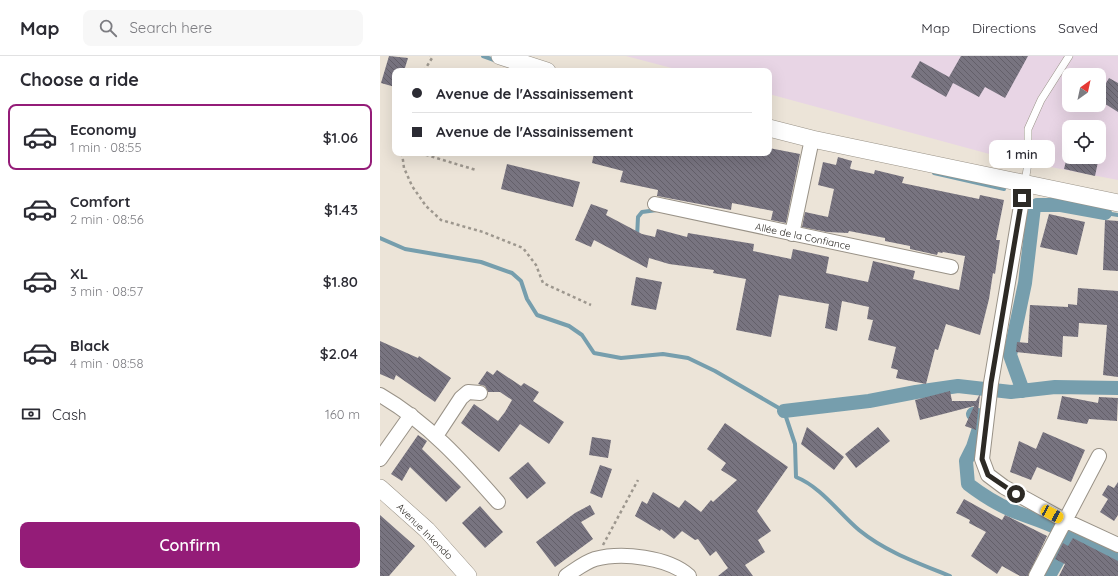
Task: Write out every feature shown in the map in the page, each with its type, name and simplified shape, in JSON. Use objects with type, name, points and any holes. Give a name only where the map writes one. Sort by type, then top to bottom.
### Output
[{"type":"street","points":[[500,56],[532,63],[542,68]]},
{"type":"street","points":[[772,129],[812,139],[1025,182],[1118,203]]},
{"type":"street","points":[[792,234],[812,139]]},
{"type":"street","points":[[1025,182],[991,383],[982,459],[988,475],[1004,487],[1064,520],[1118,545]]},
{"type":"street","name":"Allée de la Confiance","points":[[655,204],[951,267]]},
{"type":"street","points":[[436,436],[461,398],[468,392],[480,393]]},
{"type":"street","points":[[380,395],[411,415],[436,436],[467,466],[498,502]]},
{"type":"street","points":[[380,459],[411,415]]},
{"type":"street","points":[[1036,576],[1064,520],[1099,456]]},
{"type":"street","name":"Avenue Inkondo","points":[[380,488],[427,530],[468,576]]},
{"type":"street","points":[[566,576],[595,559],[626,556],[656,559],[685,572],[689,576]]},
{"type":"lane","points":[[1025,182],[1028,163],[1028,129],[1041,100],[1069,56]]},
{"type":"path","points":[[426,68],[432,58],[430,56]]},
{"type":"path","points":[[402,156],[404,168],[412,186],[426,206],[441,220],[483,232],[523,248],[536,265],[544,283],[591,305]]},
{"type":"path","points":[[430,156],[476,170]]},
{"type":"path","points":[[595,559],[638,480]]},
{"type":"shaded area","points":[[626,56],[1118,56],[1118,180],[1004,158],[772,95],[772,68],[672,68]]},
{"type":"building","points":[[389,56],[408,58],[405,68],[392,68],[392,86],[381,83]]},
{"type":"building","points":[[961,56],[1028,56],[1005,98],[985,87],[979,97],[953,83],[946,97],[911,77],[920,61],[949,77]]},
{"type":"building","points":[[1109,78],[1118,83],[1118,112],[1106,104],[1106,83]]},
{"type":"building","points":[[772,149],[800,154],[786,223],[771,220],[773,211],[732,203],[731,210],[657,196],[658,190],[620,182],[623,171],[592,163],[593,156],[772,156]]},
{"type":"building","points":[[838,157],[852,161],[851,169],[874,174],[875,170],[904,177],[902,183],[979,199],[980,195],[1004,200],[996,240],[1000,240],[995,274],[993,273],[989,299],[980,335],[946,324],[938,350],[935,349],[926,384],[896,378],[898,370],[891,368],[896,347],[868,340],[873,320],[867,319],[869,307],[842,301],[837,331],[825,328],[829,304],[779,295],[771,337],[736,330],[746,279],[713,273],[714,270],[669,264],[649,258],[647,268],[594,240],[591,247],[575,240],[591,204],[608,210],[606,215],[642,234],[655,237],[657,229],[687,237],[688,233],[754,244],[753,251],[791,259],[793,249],[829,257],[826,273],[868,282],[873,261],[915,271],[913,279],[959,290],[965,256],[943,252],[938,252],[937,255],[910,249],[910,246],[885,241],[885,238],[849,231],[848,233],[827,232],[802,227],[805,212],[828,217],[834,189],[818,185],[823,162],[836,165]]},
{"type":"building","points":[[507,164],[580,182],[573,207],[501,189]]},
{"type":"building","points":[[1065,164],[1098,164],[1095,176],[1064,169]]},
{"type":"building","points":[[1049,214],[1085,222],[1077,255],[1040,247]]},
{"type":"building","points":[[1105,220],[1118,221],[1118,271],[1103,270]]},
{"type":"building","points":[[636,277],[662,282],[656,310],[631,305]]},
{"type":"building","points":[[1078,288],[1118,291],[1118,377],[1103,375],[1107,325],[1079,323],[1078,337],[1063,336],[1062,357],[1016,352],[1017,342],[1028,343],[1030,305],[1068,307],[1068,304],[1077,305]]},
{"type":"building","points":[[380,341],[418,358],[419,356],[451,378],[435,402],[396,375],[394,380],[380,374]]},
{"type":"building","points":[[497,370],[521,386],[524,383],[539,392],[533,401],[564,422],[549,444],[520,424],[499,452],[461,423],[474,404],[498,421],[505,412],[512,400],[500,392],[488,392],[485,386],[478,384],[487,371],[493,375]]},
{"type":"building","points":[[950,391],[952,401],[976,401],[980,394],[976,430],[965,426],[974,406],[920,420],[915,400]]},
{"type":"building","points":[[1062,396],[1098,403],[1099,397],[1118,398],[1117,421],[1089,419],[1087,424],[1057,419]]},
{"type":"building","points":[[725,423],[788,467],[757,511],[771,531],[758,540],[765,552],[745,565],[753,576],[718,576],[728,568],[716,551],[710,556],[698,539],[695,540],[682,531],[674,539],[661,529],[660,531],[635,516],[642,501],[647,504],[653,492],[679,508],[685,500],[701,512],[711,500],[713,502],[737,480],[721,470],[726,463],[707,449]]},
{"type":"building","points":[[807,427],[844,457],[834,470],[801,444]]},
{"type":"building","points":[[878,427],[890,441],[856,468],[845,454]]},
{"type":"building","points":[[1043,432],[1085,450],[1071,482],[1037,467],[1031,480],[1010,472],[1019,441],[1036,449]]},
{"type":"building","points":[[418,435],[427,441],[422,449],[461,487],[446,502],[410,467],[402,481],[391,474]]},
{"type":"building","points":[[592,437],[611,440],[608,458],[589,455]]},
{"type":"building","points":[[528,462],[546,483],[527,499],[509,478]]},
{"type":"building","points":[[600,465],[612,469],[602,498],[590,493]]},
{"type":"building","points":[[1118,482],[1118,515],[1114,521],[1100,512],[1108,499],[1102,495],[1108,485],[1114,488]]},
{"type":"building","points":[[964,499],[1002,520],[1005,515],[1047,536],[1028,576],[1020,576],[1002,566],[997,574],[971,556],[986,532],[969,523],[970,520],[956,513]]},
{"type":"building","points":[[590,505],[595,514],[581,522],[593,539],[555,567],[536,542],[575,513]]},
{"type":"building","points":[[480,506],[503,532],[485,548],[462,523]]},
{"type":"building","points":[[380,515],[415,546],[389,576],[380,576]]},
{"type":"building","points":[[1073,538],[1118,561],[1118,576],[1059,576],[1065,564],[1055,559],[1063,543],[1068,546]]},
{"type":"waterway","points":[[483,56],[497,61]]},
{"type":"waterway","points":[[934,173],[1004,189]]},
{"type":"waterway","points":[[1023,391],[1010,355],[1025,283],[1034,207],[1037,205],[1061,205],[1105,213]]},
{"type":"waterway","points":[[637,237],[638,217],[642,212],[657,210]]},
{"type":"waterway","points":[[1105,213],[1118,215]]},
{"type":"waterway","points":[[380,238],[405,249],[481,262],[512,273],[521,281],[527,299],[537,315],[569,326],[582,335],[594,353],[621,358],[663,354],[688,358],[715,371],[784,411],[795,444],[796,477],[814,487],[869,538],[914,562],[950,576]]},
{"type":"waterway","points":[[784,411],[869,401],[958,386],[1011,392],[1055,387],[1118,388]]},
{"type":"waterway","points":[[973,414],[983,416],[973,447],[966,461],[968,484],[988,498],[1005,507],[1055,527]]},
{"type":"waterway","points":[[1049,576],[1072,535],[1118,556]]},
{"type":"route","points":[[1016,494],[988,475],[982,459],[991,383],[1022,198]]}]
